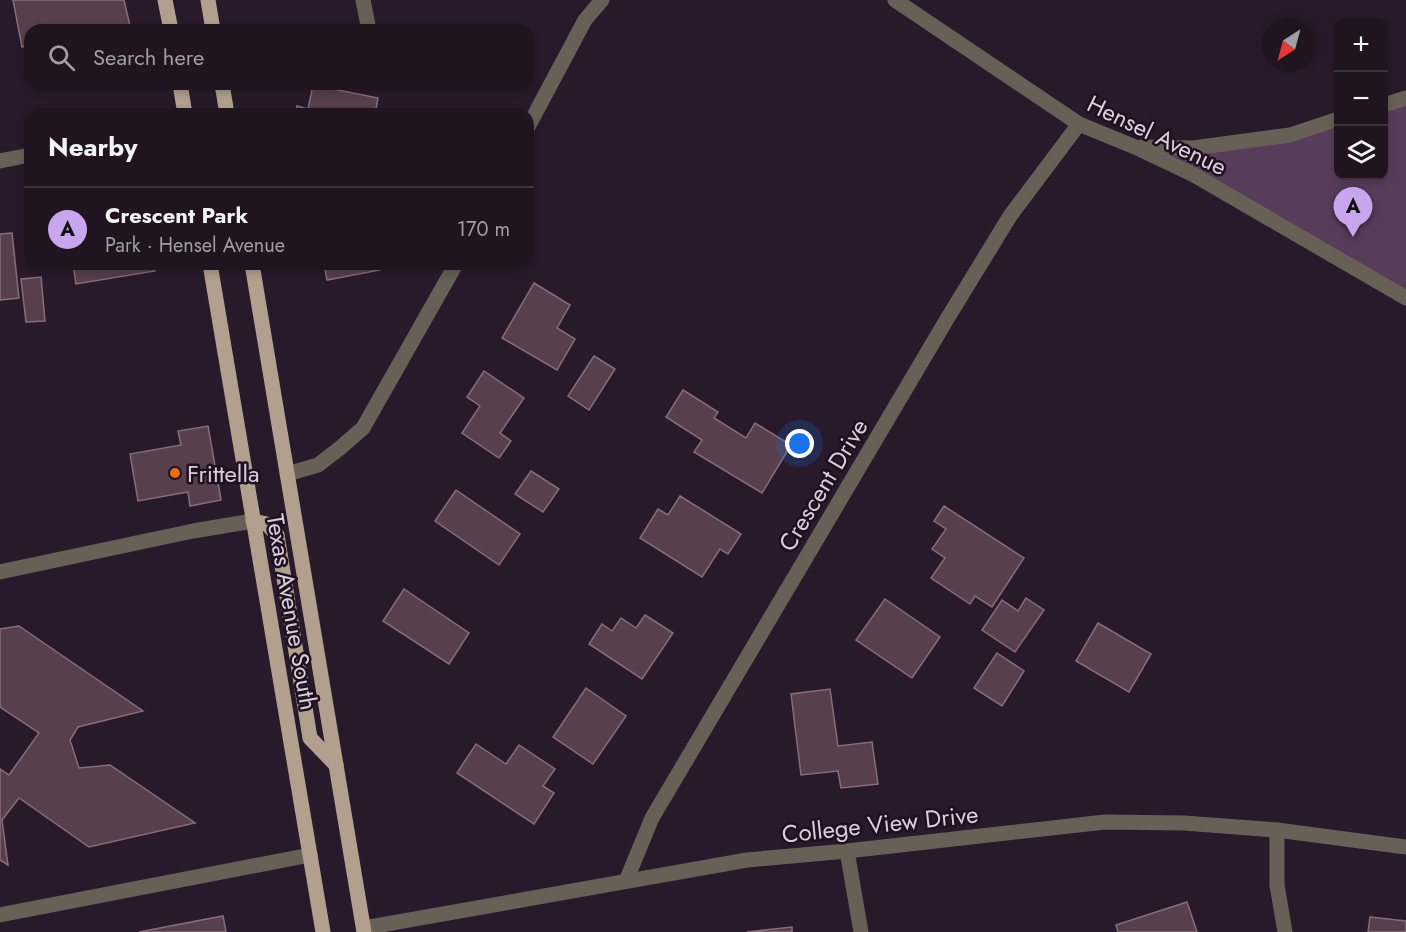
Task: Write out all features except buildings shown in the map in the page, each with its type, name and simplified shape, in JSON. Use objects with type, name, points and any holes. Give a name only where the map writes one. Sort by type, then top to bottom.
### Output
[{"type":"main road","points":[[165,0],[170,24]]},
{"type":"main road","points":[[208,0],[212,24]]},
{"type":"main road","points":[[181,90],[184,108]]},
{"type":"main road","points":[[223,90],[226,108]]},
{"type":"main road","name":"Texas Avenue South","points":[[211,270],[323,932]]},
{"type":"main road","name":"Texas Avenue South","points":[[253,270],[364,930]]},
{"type":"main road","points":[[253,521],[267,524],[277,535],[310,738],[336,765]]},
{"type":"street","points":[[363,0],[368,24]]},
{"type":"street","points":[[534,116],[585,20],[602,0]]},
{"type":"street","name":"Hensel Avenue","points":[[895,0],[1079,124],[1194,175],[1406,298]]},
{"type":"street","points":[[1388,103],[1406,98]]},
{"type":"street","points":[[1135,147],[1193,147],[1279,137],[1334,121]]},
{"type":"street","name":"Crescent Drive","points":[[626,881],[651,818],[947,319],[1010,216],[1079,124]]},
{"type":"street","points":[[0,161],[24,156]]},
{"type":"street","points":[[287,474],[318,465],[363,428],[453,270]]},
{"type":"street","points":[[0,572],[193,531],[253,521]]},
{"type":"street","name":"College View Drive","points":[[364,930],[747,860],[1105,822],[1184,823],[1277,830],[1406,847]]},
{"type":"street","points":[[1277,830],[1277,885],[1285,932]]},
{"type":"street","points":[[847,851],[861,932]]},
{"type":"street","points":[[0,915],[310,855]]},
{"type":"shaded area","points":[[1406,98],[1406,298],[1135,147],[1193,148],[1334,120],[1334,180],[1388,180],[1388,104]]},
{"type":"place","name":"Crescent Park","points":[[1353,237]]},
{"type":"place","name":"Frittella","points":[[175,473]]}]
